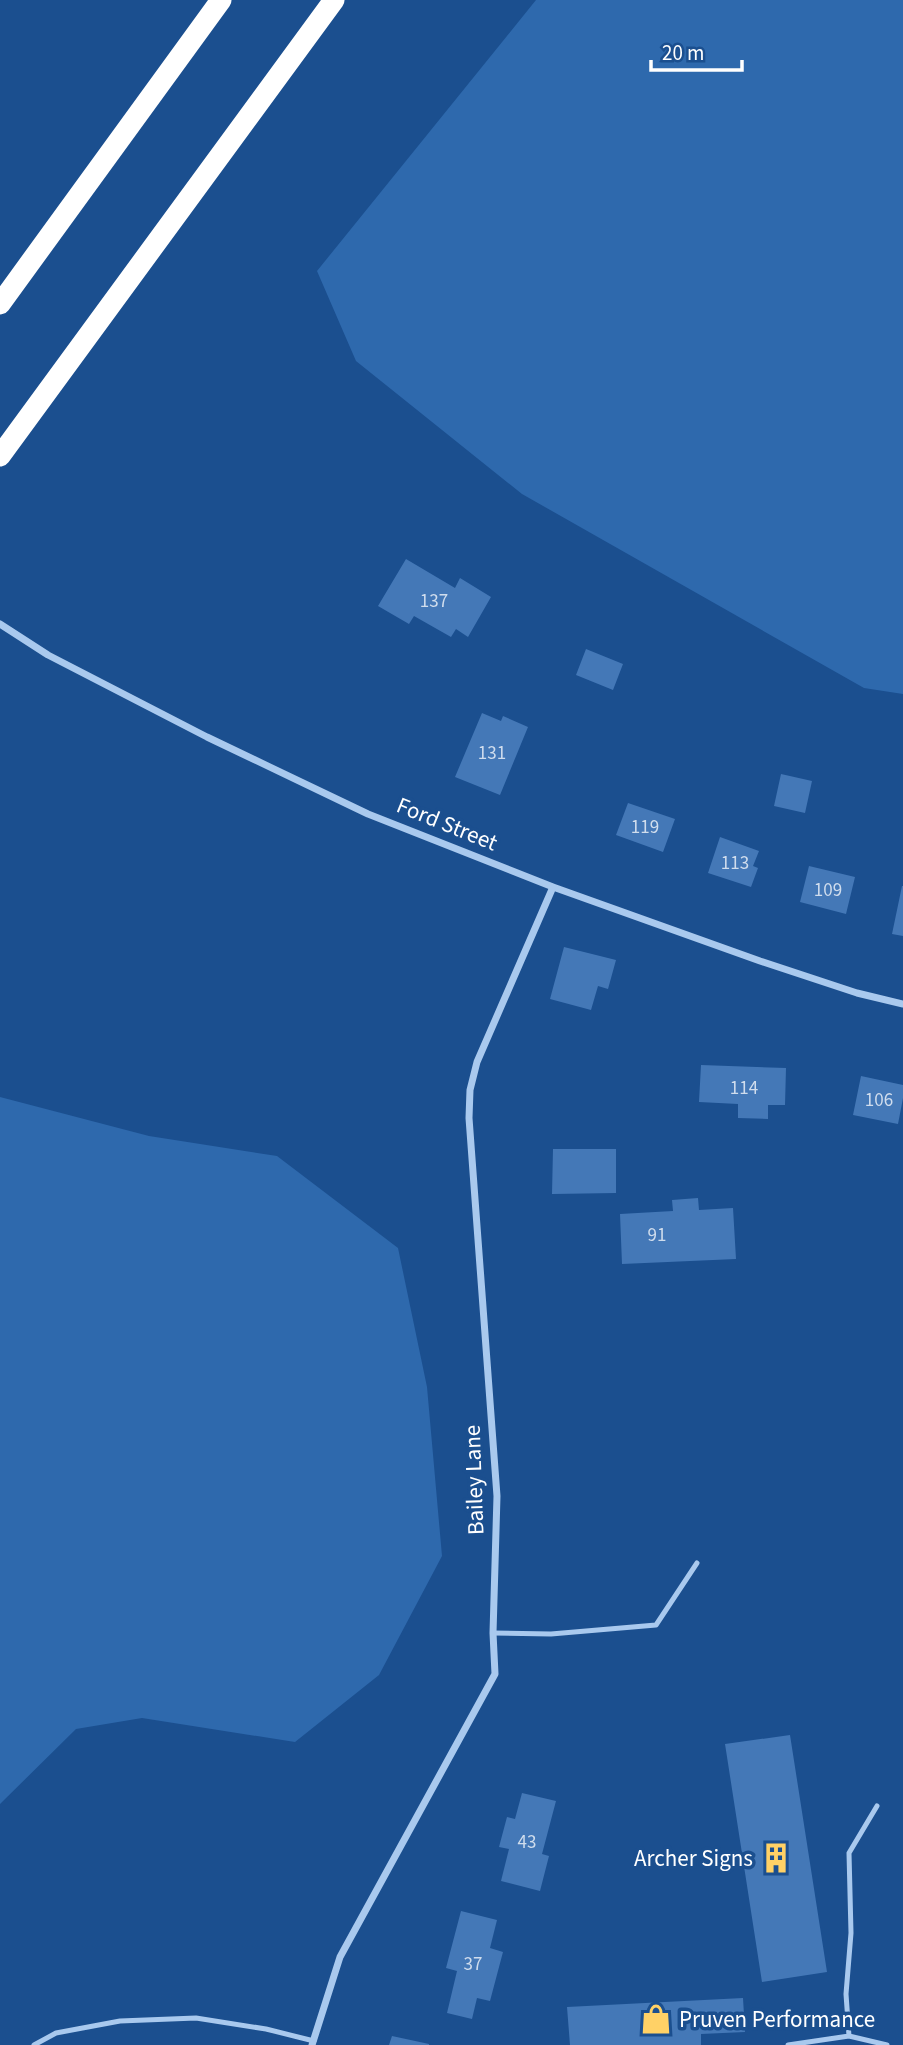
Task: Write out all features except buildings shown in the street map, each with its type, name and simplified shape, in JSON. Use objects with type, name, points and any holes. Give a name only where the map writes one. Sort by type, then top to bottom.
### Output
[{"type":"highway","points":[[0,303],[221,0]]},
{"type":"highway","points":[[0,457],[334,0]]},
{"type":"street","name":"Ford Street","points":[[0,624],[48,655],[207,737],[368,814],[553,887],[761,961],[857,993],[903,1004]]},
{"type":"street","name":"Bailey Lane","points":[[313,2043],[340,1957],[495,1674],[493,1633],[497,1496],[470,1132],[470,1090],[477,1062],[553,887]]},
{"type":"lane","points":[[493,1633],[551,1634],[656,1625],[697,1563]]},
{"type":"lane","points":[[849,2036],[846,1994],[851,1933],[849,1853],[877,1805]]},
{"type":"lane","points":[[34,2045],[56,2033],[120,2021],[196,2018],[266,2029],[313,2043]]},
{"type":"lane","points":[[788,2045],[849,2036],[887,2045]]},
{"type":"shaded area","points":[[536,0],[903,0],[903,694],[864,688],[522,494],[356,361],[317,271]]},
{"type":"shaded area","points":[[0,1097],[149,1136],[277,1156],[398,1248],[427,1387],[442,1556],[379,1675],[295,1742],[142,1718],[76,1729],[0,1804]]},
{"type":"place","name":"Archer Signs","points":[[776,1858]]},
{"type":"place","name":"Pruven Performance","points":[[656,2019]]}]
